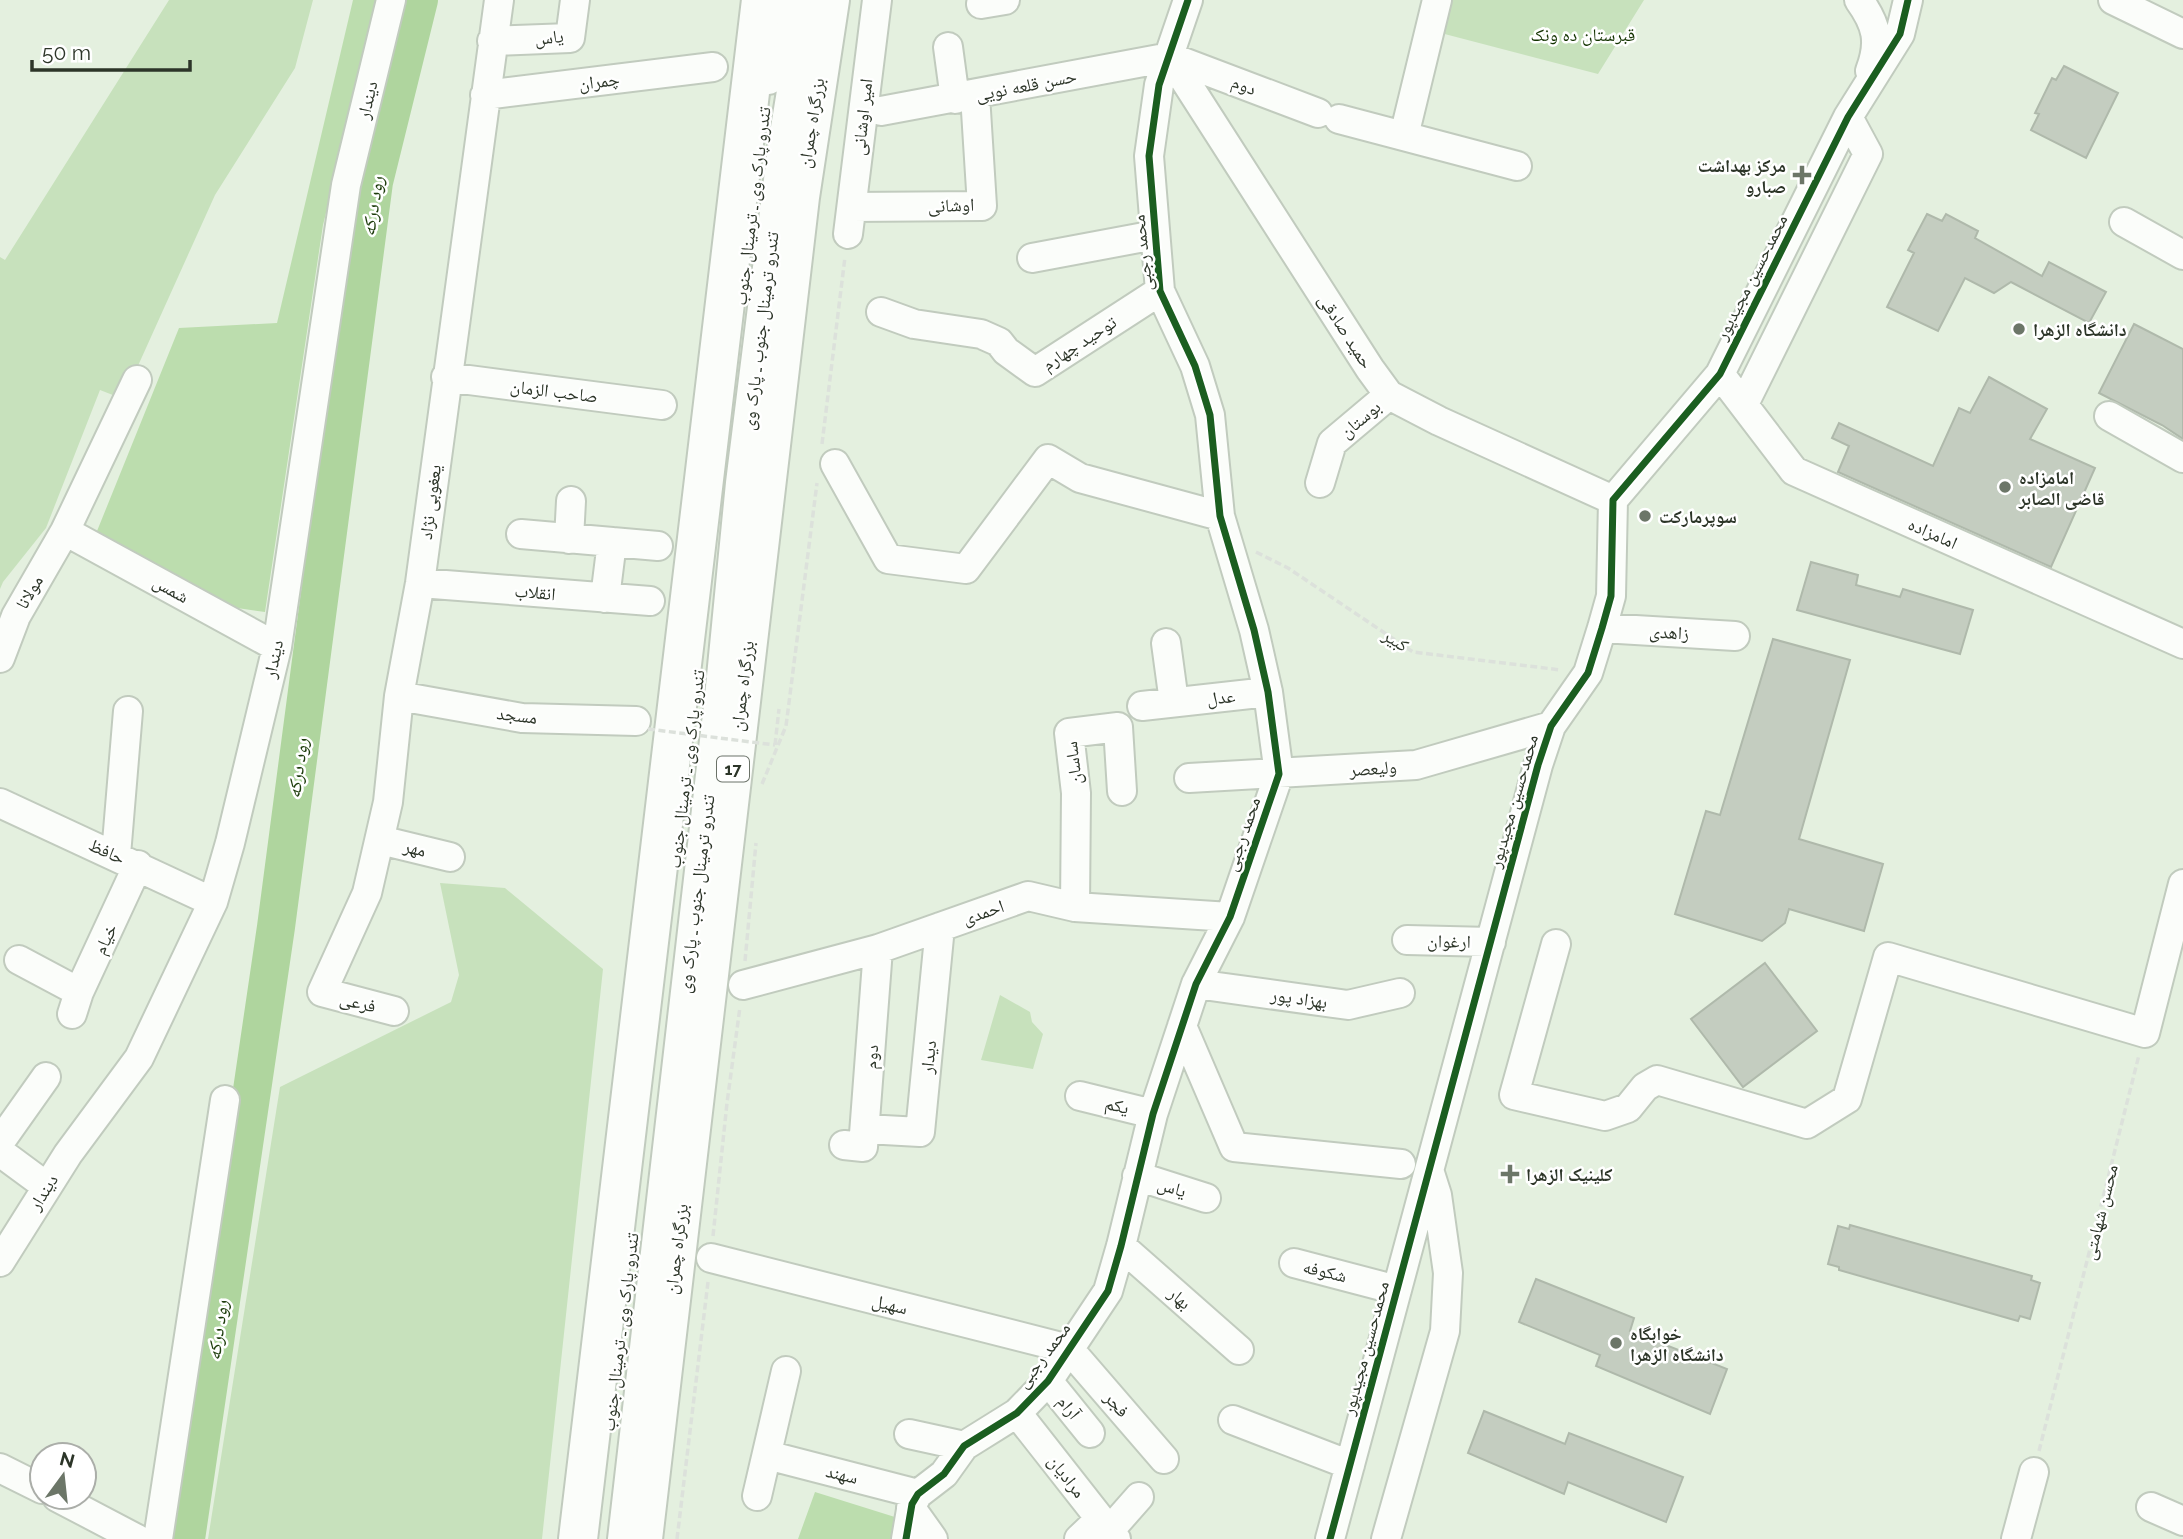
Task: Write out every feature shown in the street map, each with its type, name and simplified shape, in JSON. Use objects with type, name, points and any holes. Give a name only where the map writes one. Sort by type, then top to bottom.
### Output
[{"type":"highway","points":[[578,1539],[761,0]]},
{"type":"highway","name":"بزرگراه چمران","points":[[643,1539],[798,211],[830,0]]},
{"type":"street","name":"دیندار","points":[[0,1262],[46,1186],[139,1058],[213,902],[277,648],[346,185],[391,0]]},
{"type":"street","name":"یعغوبی نژاد","points":[[322,992],[368,893],[388,802],[400,696],[420,583],[499,0]]},
{"type":"street","name":"یاس","points":[[492,41],[570,38],[575,0]]},
{"type":"street","name":"تندرو پارک وی ـ ترمینال جنوب","points":[[595,1539],[754,180],[782,0]]},
{"type":"street","name":"تندرو ترمینال جنوب ـ پارک وی","points":[[622,1539],[719,696],[740,484],[783,140],[806,0]]},
{"type":"street","name":"امیر اوشانی","points":[[848,234],[877,0]]},
{"type":"street","name":"محمد رجبی","points":[[915,1501],[944,1474],[964,1446],[1017,1413],[1048,1381],[1108,1291],[1153,1114],[1182,1026],[1196,984],[1230,917],[1279,774],[1268,692],[1254,630],[1224,527],[1210,415],[1195,366],[1160,291],[1149,156],[1159,86],[1188,0]]},
{"type":"street","points":[[1404,136],[1437,0]]},
{"type":"street","points":[[1744,404],[1868,155],[1855,105],[1877,50],[1873,23],[1860,0]]},
{"type":"street","points":[[1855,105],[1900,34],[1908,0]]},
{"type":"street","points":[[2113,0],[2183,34]]},
{"type":"street","points":[[948,47],[965,97]]},
{"type":"street","name":"حسن قلعه نویی","points":[[881,111],[1170,57]]},
{"type":"street","name":"دوم","points":[[1170,57],[1328,116],[1517,166]]},
{"type":"street","name":"حمید صادقی","points":[[1170,57],[1389,395],[1483,442],[1613,500]]},
{"type":"street","name":"چمران","points":[[485,94],[713,66]]},
{"type":"street","name":"اوشانی","points":[[852,207],[982,206],[965,97]]},
{"type":"street","name":"محمدحسین مجیدپور","points":[[1330,1539],[1538,765],[1551,726],[1588,673],[1611,596],[1613,500],[1720,374],[1855,105]]},
{"type":"street","points":[[2124,222],[2183,255]]},
{"type":"street","points":[[1032,258],[1155,235]]},
{"type":"street","name":"توحید چهارم","points":[[881,312],[914,324],[981,334],[999,342],[1006,351],[1035,372],[1160,291]]},
{"type":"street","name":"امامزاده","points":[[1720,374],[1794,471],[2183,644]]},
{"type":"street","name":"صاحب الزمان","points":[[446,377],[662,405]]},
{"type":"street","name":"مولانا","points":[[0,658],[16,616],[65,531],[137,380]]},
{"type":"street","name":"بوستان","points":[[1320,483],[1321,443],[1389,395]]},
{"type":"street","points":[[2109,416],[2183,458]]},
{"type":"street","points":[[824,466],[888,559],[966,569],[1048,459],[1080,478],[1224,527]]},
{"type":"street","points":[[569,539],[570,501]]},
{"type":"street","name":"شمس","points":[[65,531],[277,648]]},
{"type":"street","points":[[521,534],[658,546]]},
{"type":"street","points":[[605,598],[612,542]]},
{"type":"street","name":"انقلاب","points":[[420,583],[650,601]]},
{"type":"street","name":"زاهدی","points":[[1602,628],[1735,636]]},
{"type":"street","points":[[1166,643],[1174,702]]},
{"type":"street","name":"عدل","points":[[1142,706],[1268,692]]},
{"type":"street","name":"مسجد","points":[[400,696],[522,718],[642,725]]},
{"type":"street","points":[[127,860],[128,711]]},
{"type":"street","name":"ولیعصر","points":[[1189,778],[1416,765],[1551,726]]},
{"type":"street","name":"ساسان","points":[[1075,907],[1076,793],[1069,733],[1118,727],[1122,791]]},
{"type":"street","name":"حافظ","points":[[0,803],[213,902]]},
{"type":"street","name":"مهر","points":[[380,840],[450,857]]},
{"type":"street","name":"خیام","points":[[19,960],[76,1003],[127,860]]},
{"type":"street","points":[[1556,944],[1514,1095],[1605,1116],[1628,1108],[1645,1087],[1657,1080],[1807,1124],[1847,1099],[1888,957],[2145,1032],[2183,884]]},
{"type":"street","name":"احمدی","points":[[743,985],[878,949],[1028,896],[1075,907],[1230,917]]},
{"type":"street","name":"دیدار","points":[[855,1137],[920,1132],[940,927]]},
{"type":"street","name":"ارغوان","points":[[1406,940],[1490,942]]},
{"type":"street","name":"دوم","points":[[855,1137],[878,949]]},
{"type":"street","name":"بهزاد پور","points":[[1196,984],[1348,1005],[1400,993]]},
{"type":"street","name":"فرعی","points":[[322,992],[394,1011]]},
{"type":"street","points":[[1182,1026],[1234,1147],[1401,1164]]},
{"type":"street","points":[[0,1142],[46,1077]]},
{"type":"street","name":"یکم","points":[[1080,1096],[1153,1114]]},
{"type":"street","points":[[158,1539],[225,1100]]},
{"type":"street","points":[[0,1152],[46,1186]]},
{"type":"street","points":[[1386,1539],[1445,1331],[1448,1273],[1437,1195],[1429,1170]]},
{"type":"street","name":"یاس","points":[[1137,1176],[1206,1198]]},
{"type":"street","name":"بهار","points":[[1121,1246],[1239,1350]]},
{"type":"street","name":"سهیل","points":[[711,1258],[1069,1349]]},
{"type":"street","name":"شکوفه","points":[[1294,1263],[1397,1290]]},
{"type":"street","name":"فجر","points":[[1069,1349],[1164,1459]]},
{"type":"street","points":[[757,1496],[786,1371]]},
{"type":"street","name":"آرام","points":[[1048,1381],[1090,1433]]},
{"type":"street","name":"مرادیان","points":[[1017,1413],[1109,1529]]},
{"type":"street","points":[[1233,1420],[1350,1465]]},
{"type":"street","points":[[909,1434],[964,1446]]},
{"type":"street","name":"سهند","points":[[767,1455],[915,1501]]},
{"type":"street","points":[[2017,1539],[2034,1472]]},
{"type":"street","points":[[2,1473],[28,1483]]},
{"type":"street","points":[[1079,1539],[1109,1529],[1139,1497]]},
{"type":"street","points":[[905,1539],[915,1501]]},
{"type":"street","points":[[915,1501],[933,1539]]},
{"type":"street","points":[[2151,1507],[2183,1521]]},
{"type":"street","points":[[84,1511],[138,1539]]},
{"type":"path","points":[[762,784],[786,726],[824,466],[848,234]]},
{"type":"path","points":[[642,725],[775,745],[779,709],[786,726]]},
{"type":"path","points":[[677,1539],[743,985],[757,838]]},
{"type":"green space","points":[[169,0],[313,0],[295,68],[215,195],[123,399],[100,390],[46,528],[0,589],[0,257],[5,260]]},
{"type":"green space","points":[[353,0],[379,0],[323,225],[265,612],[237,608],[93,541],[179,328],[277,323]]},
{"type":"green space","name":"قبرستان ده ونک","points":[[1447,0],[1644,0],[1598,74],[1437,32]]},
{"type":"green space","points":[[440,883],[505,888],[603,969],[542,1539],[208,1539],[280,1087],[451,1002],[459,975]]},
{"type":"green space","points":[[1000,995],[1030,1012],[1032,1022],[1043,1034],[1033,1069],[981,1060]]},
{"type":"green space","points":[[815,1492],[898,1518],[893,1539],[798,1539]]},
{"type":"building","points":[[2064,66],[2118,93],[2086,158],[2031,130],[2039,114],[2035,113],[2052,78],[2056,80]]},
{"type":"building","points":[[1927,214],[1942,221],[1946,214],[1978,231],[1975,238],[2042,276],[2049,262],[2106,292],[2089,323],[2011,282],[1994,293],[1965,278],[1938,331],[1887,307],[1914,253],[1908,250]]},
{"type":"building","points":[[2134,324],[2183,349],[2183,439],[2162,425],[2099,393]]},
{"type":"building","name":"امامزاده قاضی الصابر","points":[[1989,377],[2047,409],[2030,439],[2095,468],[2051,567],[1838,472],[1849,446],[1832,438],[1839,423],[1933,466],[1959,408],[1970,413]]},
{"type":"building","points":[[1811,562],[1858,575],[1856,585],[1900,597],[1903,589],[1973,610],[1960,654],[1797,610]]},
{"type":"building","points":[[1773,639],[1850,660],[1799,839],[1883,864],[1864,931],[1789,909],[1785,923],[1762,941],[1675,914],[1706,811],[1720,815]]},
{"type":"building","points":[[1765,963],[1817,1031],[1743,1087],[1691,1019]]},
{"type":"building","points":[[1850,1225],[2032,1276],[2031,1280],[2040,1283],[2030,1319],[2020,1316],[2018,1321],[1839,1270],[1839,1267],[1828,1264],[1838,1226],[1849,1229]]},
{"type":"building","name":"خوابگاه دانشگاه الزهرا","points":[[1536,1279],[1634,1318],[1630,1331],[1727,1369],[1710,1414],[1596,1366],[1600,1355],[1519,1322]]},
{"type":"building","points":[[1484,1411],[1565,1444],[1569,1433],[1683,1477],[1666,1522],[1568,1482],[1564,1494],[1468,1453]]},
{"type":"waterway","name":"رود درکه","points":[[186,1539],[276,927],[374,182],[419,0]]},
{"type":"cycle path","points":[[906,1539],[912,1504],[918,1494],[944,1474],[964,1446],[1017,1413],[1048,1381],[1108,1291],[1153,1114],[1196,984],[1230,917],[1279,774],[1268,692],[1254,630],[1220,516],[1210,415],[1195,366],[1160,291],[1149,156],[1159,85],[1188,0]]},
{"type":"cycle path","points":[[1330,1539],[1538,765],[1551,726],[1588,673],[1611,596],[1613,500],[1720,374],[1848,117],[1900,34],[1908,0]]},
{"type":"place","name":"مرکز بهداشت صبارو","points":[[1802,175]]},
{"type":"place","name":"دانشگاه الزهرا","points":[[2019,329]]},
{"type":"place","name":"امامزاده قاضی الصابر","points":[[2005,487]]},
{"type":"place","name":"سوپرمارکت","points":[[1645,516]]},
{"type":"place","name":"کلینیک الزهرا","points":[[1510,1174]]},
{"type":"place","name":"خوابگاه دانشگاه الزهرا","points":[[1616,1343]]}]
